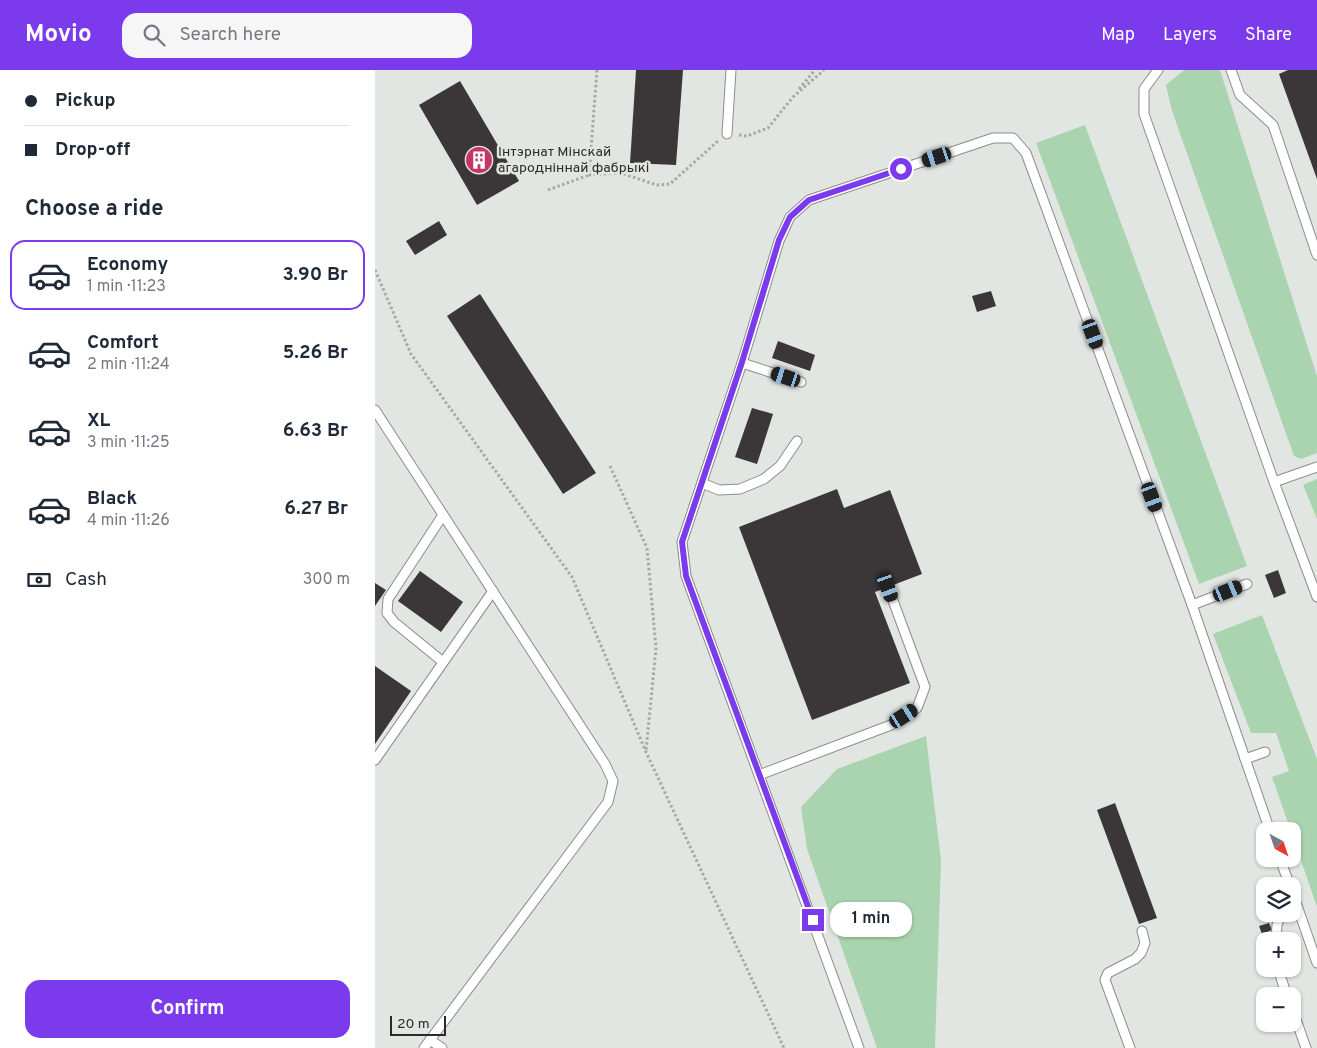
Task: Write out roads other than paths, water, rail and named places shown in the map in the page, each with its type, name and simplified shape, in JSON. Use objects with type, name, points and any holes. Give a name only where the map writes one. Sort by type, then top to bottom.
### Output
[{"type":"lane","points":[[727,134],[731,70]]},
{"type":"lane","points":[[1158,70],[1144,89],[1144,114],[1274,482],[1317,597]]},
{"type":"lane","points":[[1231,70],[1240,95],[1273,125],[1317,255]]},
{"type":"lane","points":[[859,1048],[686,576],[682,542],[742,362],[779,240],[790,217],[809,200],[993,138],[1013,138],[1026,153],[1192,605],[1267,822]]},
{"type":"lane","points":[[742,362],[801,382]]},
{"type":"lane","points":[[375,410],[605,764],[613,781],[608,802],[424,1048]]},
{"type":"lane","points":[[702,483],[719,490],[726,490],[740,488],[764,479],[781,466],[797,441]]},
{"type":"lane","points":[[1274,482],[1317,467]]},
{"type":"lane","points":[[443,515],[388,599],[387,613],[394,622],[443,662]]},
{"type":"lane","points":[[1192,605],[1247,584]]},
{"type":"lane","points":[[759,775],[891,725],[917,708],[925,687],[888,587]]},
{"type":"lane","points":[[375,760],[493,591]]},
{"type":"lane","points":[[1245,759],[1265,752]]},
{"type":"lane","points":[[1301,917],[1317,963]]},
{"type":"lane","points":[[1130,1048],[1105,980],[1108,973],[1135,960],[1145,943],[1142,931]]},
{"type":"lane","points":[[1300,1032],[1306,1048]]},
{"type":"lane","points":[[430,1040],[442,1048]]},
{"type":"place","name":"Інтэрнат Мінскай агародніннай фабрыкі","points":[[479,160]]}]
